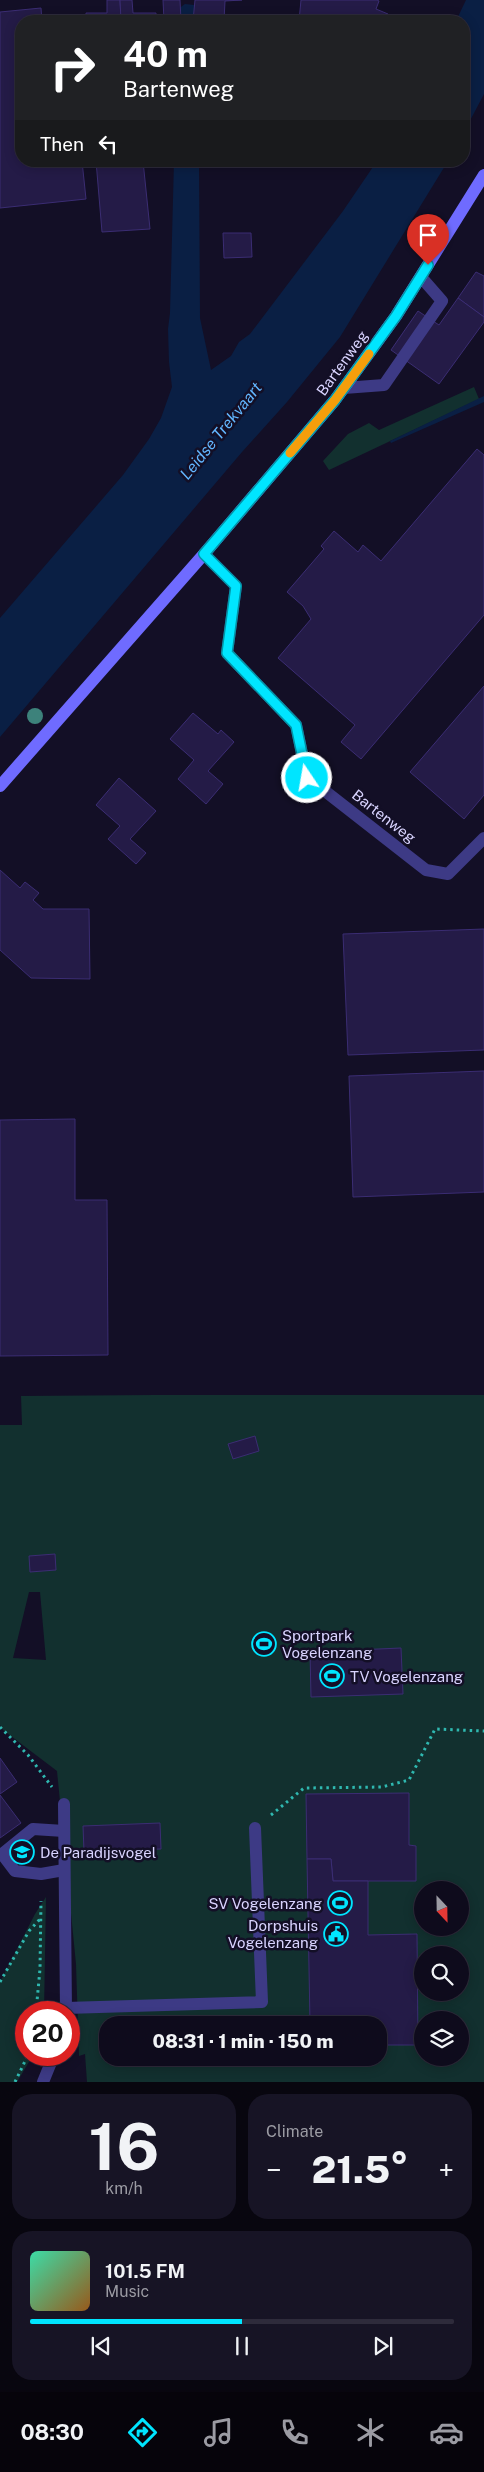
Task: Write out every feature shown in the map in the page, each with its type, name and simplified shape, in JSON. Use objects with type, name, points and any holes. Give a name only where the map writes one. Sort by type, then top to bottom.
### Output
[{"type":"main road","name":"Bartenweg","points":[[0,786],[204,554],[344,388],[396,316],[484,175]]},
{"type":"street","points":[[344,388],[384,385],[442,301],[421,276]]},
{"type":"street","name":"Bartenweg","points":[[204,554],[236,586],[227,653],[296,725],[307,778],[426,870],[448,874],[484,838]]},
{"type":"street","points":[[64,1804],[66,2001]]},
{"type":"street","points":[[80,2009],[262,2002],[254,1828]]},
{"type":"street","points":[[64,1830],[34,1829],[2,1854],[15,1871],[41,1874],[64,1870]]},
{"type":"street","points":[[43,2082],[50,2066]]},
{"type":"path","points":[[0,1727],[28,1755],[64,1804]]},
{"type":"path","points":[[254,1828],[304,1788],[382,1787],[409,1780],[435,1729],[484,1731]]},
{"type":"path","points":[[37,2001],[40,1969],[41,1874]]},
{"type":"path","points":[[0,1982],[29,1931],[41,1918]]},
{"type":"path","points":[[15,2082],[23,2066]]},
{"type":"green space","points":[[474,387],[479,399],[329,470],[323,461],[348,434],[369,423],[379,430]]},
{"type":"green space","name":"Sportpark Vogelenzang","points":[[484,1395],[484,2082],[87,2082],[85,2054],[80,2056],[80,2001],[77,2001],[76,1964],[57,1771],[3,1730],[0,1725],[0,1425],[22,1425],[21,1396]],"holes":[[[29,1592],[40,1592],[46,1660],[13,1658]]]},
{"type":"green space","points":[[46,1897],[44,2001],[15,2001],[15,2066],[26,2066],[17,2082],[0,2082],[0,1982],[35,1914]]},
{"type":"water","points":[[466,0],[484,0],[484,94],[470,121],[470,15],[459,15]]},
{"type":"water","points":[[185,4],[194,5],[198,15],[178,15],[178,9]]},
{"type":"water","name":"Leidse Trekvaart","points":[[174,167],[199,167],[200,318],[211,370],[231,356],[239,342],[250,334],[343,211],[373,167],[444,167],[340,337],[287,402],[242,452],[0,737],[0,618],[123,475],[149,439],[161,418],[172,387],[168,329]]},
{"type":"water","points":[[484,396],[484,402],[391,443],[390,441]]},
{"type":"building","points":[[107,0],[120,0],[121,15],[86,15],[86,13],[107,13]]},
{"type":"building","points":[[120,0],[132,0],[133,13],[156,13],[156,15],[121,15]]},
{"type":"building","points":[[163,0],[180,0],[181,15],[164,15]]},
{"type":"building","points":[[195,0],[242,0],[225,1],[224,15],[194,15]]},
{"type":"building","points":[[301,0],[377,0],[379,1],[376,9],[388,14],[388,15],[300,15]]},
{"type":"building","points":[[41,8],[42,15],[15,15],[15,167],[83,167],[86,199],[0,208],[0,12]]},
{"type":"building","points":[[97,167],[144,167],[150,229],[102,232]]},
{"type":"building","points":[[223,233],[251,233],[252,257],[224,258]]},
{"type":"building","points":[[476,272],[484,276],[484,317],[458,298]]},
{"type":"building","points":[[458,298],[484,317],[484,322],[439,384],[391,350],[418,311],[439,325]]},
{"type":"building","points":[[477,449],[484,455],[484,615],[361,759],[341,742],[355,725],[278,658],[311,619],[303,606],[287,592],[324,549],[321,546],[334,531],[358,552],[363,545],[381,561]]},
{"type":"building","points":[[484,686],[484,795],[464,819],[410,772]]},
{"type":"building","points":[[193,713],[218,734],[221,730],[234,742],[208,771],[223,784],[206,804],[178,779],[194,760],[170,739]]},
{"type":"building","points":[[119,778],[156,811],[130,839],[146,853],[136,864],[108,839],[120,826],[96,805]]},
{"type":"building","points":[[0,870],[20,888],[25,882],[39,893],[33,900],[43,909],[89,909],[90,979],[31,978],[0,950]]},
{"type":"building","points":[[484,929],[484,1050],[348,1055],[343,934]]},
{"type":"building","points":[[484,1071],[484,1192],[353,1197],[349,1076]]},
{"type":"building","points":[[75,1119],[75,1200],[107,1200],[108,1355],[0,1356],[0,1120]]},
{"type":"building","points":[[255,1436],[259,1451],[233,1459],[228,1444]]},
{"type":"building","points":[[55,1554],[56,1570],[30,1572],[29,1556]]},
{"type":"building","points":[[401,1648],[403,1694],[311,1697],[310,1652]]},
{"type":"building","points":[[0,1758],[17,1782],[0,1794]]},
{"type":"building","points":[[409,1793],[409,1845],[416,1846],[416,1881],[333,1881],[331,1859],[307,1859],[306,1794]]},
{"type":"building","points":[[0,1795],[21,1823],[0,1838]]},
{"type":"building","points":[[160,1823],[161,1849],[84,1851],[83,1826]]},
{"type":"building","points":[[307,1859],[331,1859],[333,1881],[368,1881],[368,1935],[414,1934],[414,1936],[417,1936],[417,1946],[414,1946],[414,2001],[418,2001],[418,2011],[414,2011],[414,2045],[387,2045],[387,2016],[310,2016]]},
{"type":"slow traffic","points":[[290,453],[335,400],[369,354]]},
{"type":"place","name":"Sportpark Vogelenzang","points":[[264,1644]]},
{"type":"place","name":"TV Vogelenzang","points":[[332,1676]]},
{"type":"place","name":"De Paradijsvogel","points":[[22,1852]]},
{"type":"place","name":"SV Vogelenzang","points":[[340,1903]]},
{"type":"place","name":"Dorpshuis Vogelenzang","points":[[336,1934]]},
{"type":"route","points":[[307,778],[296,725],[227,653],[236,586],[204,554],[335,400],[396,316],[428,265]]}]
